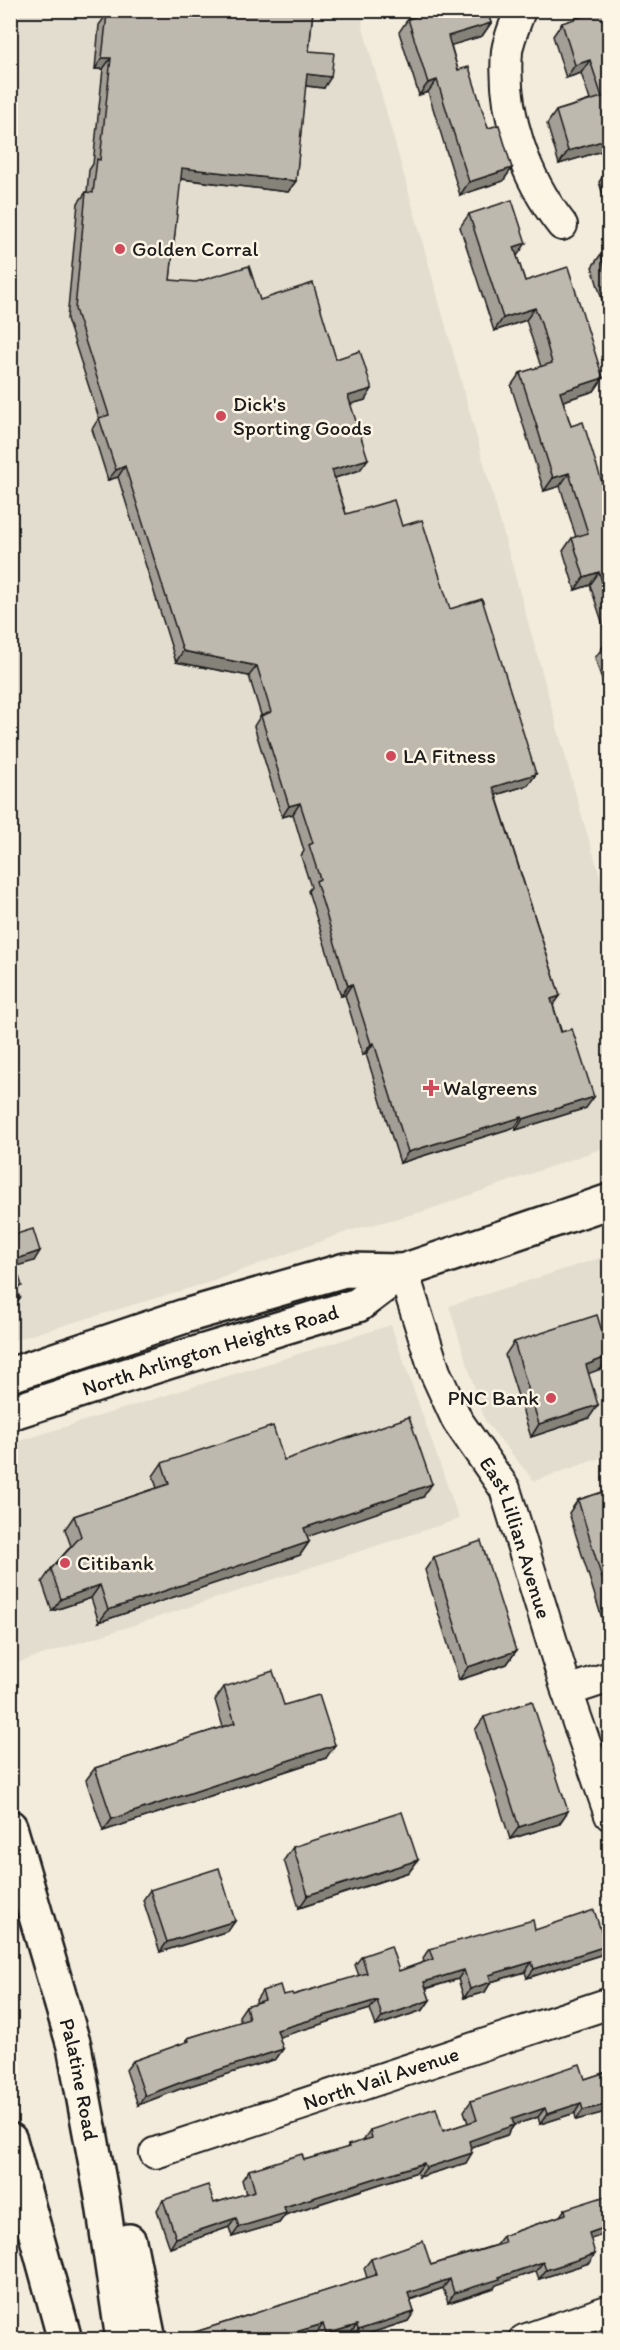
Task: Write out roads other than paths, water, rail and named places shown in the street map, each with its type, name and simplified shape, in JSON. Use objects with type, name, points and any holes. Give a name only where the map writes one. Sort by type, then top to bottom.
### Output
[{"type":"main road","name":"North Arlington Heights Road","points":[[10,1413],[171,1361],[358,1305],[403,1271],[609,1201]]},
{"type":"main road","name":"North Arlington Heights Road","points":[[10,1375],[185,1316],[345,1270],[403,1271]]},
{"type":"main road","name":"Palatine Road","points":[[10,1827],[74,2046],[102,2197],[123,2340]]},
{"type":"main road","points":[[74,2046],[118,2183],[148,2340]]},
{"type":"main road","points":[[10,2140],[65,2340]]},
{"type":"main road","points":[[10,2172],[40,2340]]},
{"type":"street","points":[[520,10],[508,48],[507,90],[518,139],[531,179],[562,225]]},
{"type":"street","name":"East Lillian Avenue","points":[[403,1271],[435,1372],[456,1420],[504,1489],[567,1691],[609,1815]]},
{"type":"street","points":[[567,1691],[609,1677]]},
{"type":"street","name":"North Vail Avenue","points":[[155,2152],[609,2003]]},
{"type":"street","points":[[524,2340],[609,2310]]},
{"type":"place","name":"Golden Corral","points":[[120,249]]},
{"type":"place","name":"Dick's Sporting Goods","points":[[221,416]]},
{"type":"place","name":"LA Fitness","points":[[391,756]]},
{"type":"place","name":"Walgreens","points":[[431,1088]]},
{"type":"place","name":"PNC Bank","points":[[551,1398]]},
{"type":"place","name":"Citibank","points":[[65,1563]]}]
